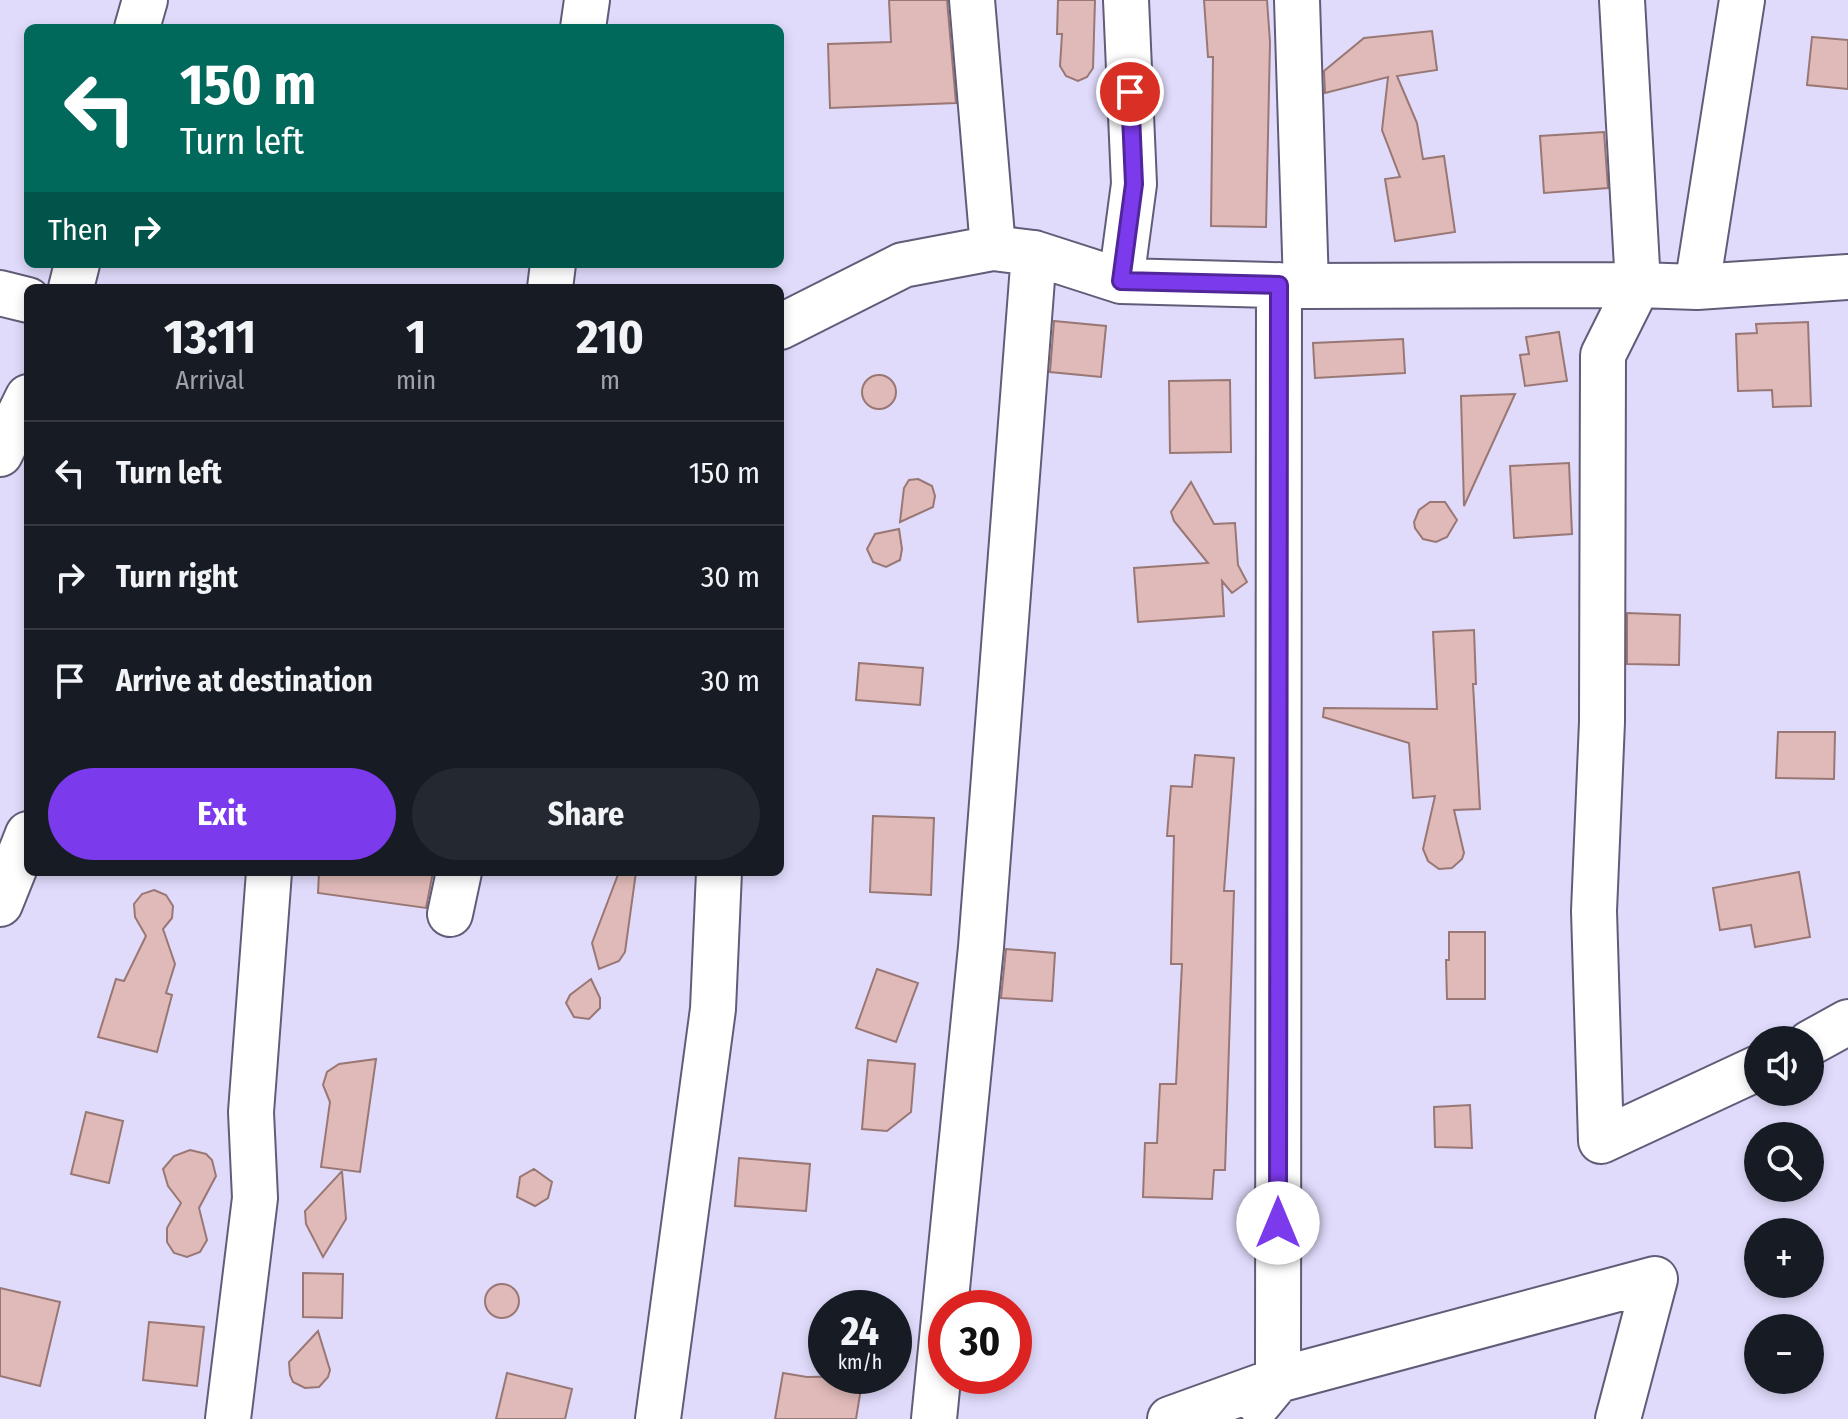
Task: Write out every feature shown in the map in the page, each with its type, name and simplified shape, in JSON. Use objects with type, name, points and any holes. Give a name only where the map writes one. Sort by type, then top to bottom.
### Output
[{"type":"street","points":[[138,24],[145,0]]},
{"type":"street","points":[[584,24],[587,0]]},
{"type":"street","points":[[934,1419],[981,947],[1014,251],[972,0]]},
{"type":"street","points":[[1121,281],[1134,184],[1126,0]]},
{"type":"street","points":[[1245,1419],[1278,1380],[1297,0]]},
{"type":"street","points":[[1622,0],[1638,285],[1603,355],[1602,722],[1594,911],[1601,1141],[1744,1075]]},
{"type":"street","points":[[1697,287],[1742,0]]},
{"type":"street","points":[[784,325],[903,265],[1014,251],[1121,281],[1293,286],[1697,287],[1848,277]]},
{"type":"street","points":[[0,293],[24,299]]},
{"type":"street","points":[[0,454],[24,405]]},
{"type":"street","points":[[0,904],[24,844]]},
{"type":"street","points":[[228,1419],[255,1198],[251,1112],[269,876]]},
{"type":"street","points":[[450,914],[458,876]]},
{"type":"street","points":[[658,1419],[713,1009],[719,876]]},
{"type":"street","points":[[1824,1035],[1848,1022]]},
{"type":"street","points":[[1170,1419],[1278,1380],[1655,1279],[1618,1419]]},
{"type":"building","points":[[889,0],[947,0],[956,103],[830,108],[828,44],[891,42]]},
{"type":"building","points":[[1058,0],[1095,0],[1093,68],[1087,77],[1078,81],[1066,76],[1060,66],[1062,34],[1057,34]]},
{"type":"building","points":[[1204,0],[1267,0],[1270,42],[1266,227],[1211,226],[1213,57],[1208,57]]},
{"type":"building","points":[[1432,31],[1437,70],[1397,76],[1417,123],[1423,159],[1444,156],[1455,232],[1395,241],[1385,179],[1400,177],[1382,130],[1388,77],[1325,93],[1324,71],[1364,38]]},
{"type":"building","points":[[1812,37],[1848,40],[1848,89],[1807,85]]},
{"type":"building","points":[[1604,132],[1608,188],[1544,193],[1540,136]]},
{"type":"building","points":[[1054,321],[1106,326],[1101,377],[1050,372]]},
{"type":"building","points":[[1808,322],[1811,406],[1773,407],[1772,390],[1738,391],[1736,334],[1757,333],[1756,324]]},
{"type":"building","points":[[1559,332],[1567,381],[1525,386],[1520,355],[1529,354],[1526,337]]},
{"type":"building","points":[[1403,339],[1405,373],[1315,378],[1313,343]]},
{"type":"building","points":[[879,375],[891,380],[896,392],[891,404],[879,409],[867,404],[862,392],[867,380]]},
{"type":"building","points":[[1230,380],[1231,452],[1170,453],[1169,381]]},
{"type":"building","points":[[1515,394],[1464,506],[1461,396]]},
{"type":"building","points":[[1569,463],[1572,534],[1514,538],[1510,466]]},
{"type":"building","points":[[918,479],[932,486],[935,496],[933,507],[900,522],[904,488],[909,480]]},
{"type":"building","points":[[1191,482],[1214,524],[1235,523],[1238,565],[1247,582],[1232,593],[1222,581],[1224,616],[1138,622],[1134,568],[1208,563],[1174,521],[1171,512]]},
{"type":"building","points":[[1430,502],[1445,502],[1457,520],[1447,537],[1436,542],[1423,539],[1414,522],[1419,510]]},
{"type":"building","points":[[899,529],[900,560],[886,567],[873,562],[867,549],[875,534]]},
{"type":"building","points":[[1627,613],[1680,615],[1679,665],[1627,664]]},
{"type":"building","points":[[1474,630],[1476,684],[1473,684],[1480,809],[1454,810],[1464,853],[1452,868],[1439,869],[1428,861],[1423,849],[1435,796],[1413,798],[1409,743],[1323,717],[1324,708],[1437,709],[1433,632]]},
{"type":"building","points":[[859,663],[923,668],[920,705],[856,700]]},
{"type":"building","points":[[1778,732],[1835,732],[1834,779],[1776,778]]},
{"type":"building","points":[[1195,755],[1234,758],[1224,891],[1234,891],[1225,1170],[1214,1170],[1212,1199],[1143,1197],[1145,1143],[1157,1143],[1160,1084],[1176,1084],[1182,964],[1171,964],[1174,836],[1167,836],[1171,786],[1192,787]]},
{"type":"building","points":[[873,816],[934,818],[931,895],[870,892]]},
{"type":"building","points":[[1799,872],[1810,937],[1755,947],[1751,925],[1720,930],[1713,888]]},
{"type":"building","points":[[319,876],[432,876],[426,908],[318,893]]},
{"type":"building","points":[[617,876],[635,876],[625,952],[619,961],[599,969],[592,943]]},
{"type":"building","points":[[154,890],[166,895],[173,906],[172,918],[163,929],[175,964],[166,993],[172,995],[157,1052],[98,1037],[116,979],[124,981],[146,936],[135,917],[134,904],[142,894]]},
{"type":"building","points":[[1449,932],[1485,932],[1485,999],[1447,999]]},
{"type":"building","points":[[1006,949],[1055,953],[1052,1001],[1001,998]]},
{"type":"building","points":[[877,969],[918,983],[896,1042],[856,1028]]},
{"type":"building","points":[[591,979],[600,998],[600,1008],[589,1019],[574,1017],[566,1003],[570,995]]},
{"type":"building","points":[[376,1059],[360,1172],[321,1167],[330,1102],[323,1085],[327,1072],[339,1064]]},
{"type":"building","points":[[868,1060],[915,1064],[911,1112],[887,1131],[862,1129]]},
{"type":"building","points":[[1470,1105],[1472,1148],[1435,1147],[1434,1107]]},
{"type":"building","points":[[86,1112],[123,1121],[109,1183],[71,1174]]},
{"type":"building","points":[[190,1150],[206,1154],[212,1160],[216,1176],[199,1208],[207,1240],[200,1252],[187,1257],[174,1253],[167,1242],[167,1228],[181,1203],[168,1186],[163,1169],[174,1156]]},
{"type":"building","points":[[739,1158],[810,1164],[806,1211],[735,1206]]},
{"type":"building","points":[[534,1169],[552,1182],[548,1198],[535,1206],[517,1197],[520,1177]]},
{"type":"building","points":[[342,1171],[346,1219],[323,1257],[306,1224],[305,1211]]},
{"type":"building","points":[[303,1273],[343,1274],[342,1318],[303,1317]]},
{"type":"building","points":[[502,1284],[514,1289],[519,1301],[514,1313],[502,1318],[490,1313],[485,1301],[490,1289]]},
{"type":"building","points":[[0,1288],[60,1302],[40,1386],[0,1376]]},
{"type":"building","points":[[149,1322],[204,1327],[197,1386],[143,1380]]},
{"type":"building","points":[[318,1331],[330,1370],[319,1387],[305,1388],[293,1382],[289,1362]]},
{"type":"building","points":[[507,1373],[572,1389],[565,1419],[496,1419]]},
{"type":"building","points":[[783,1373],[808,1377],[808,1394],[860,1394],[856,1419],[775,1419]]},
{"type":"route","points":[[1130,92],[1134,184],[1121,281],[1279,285],[1278,1223]]}]
